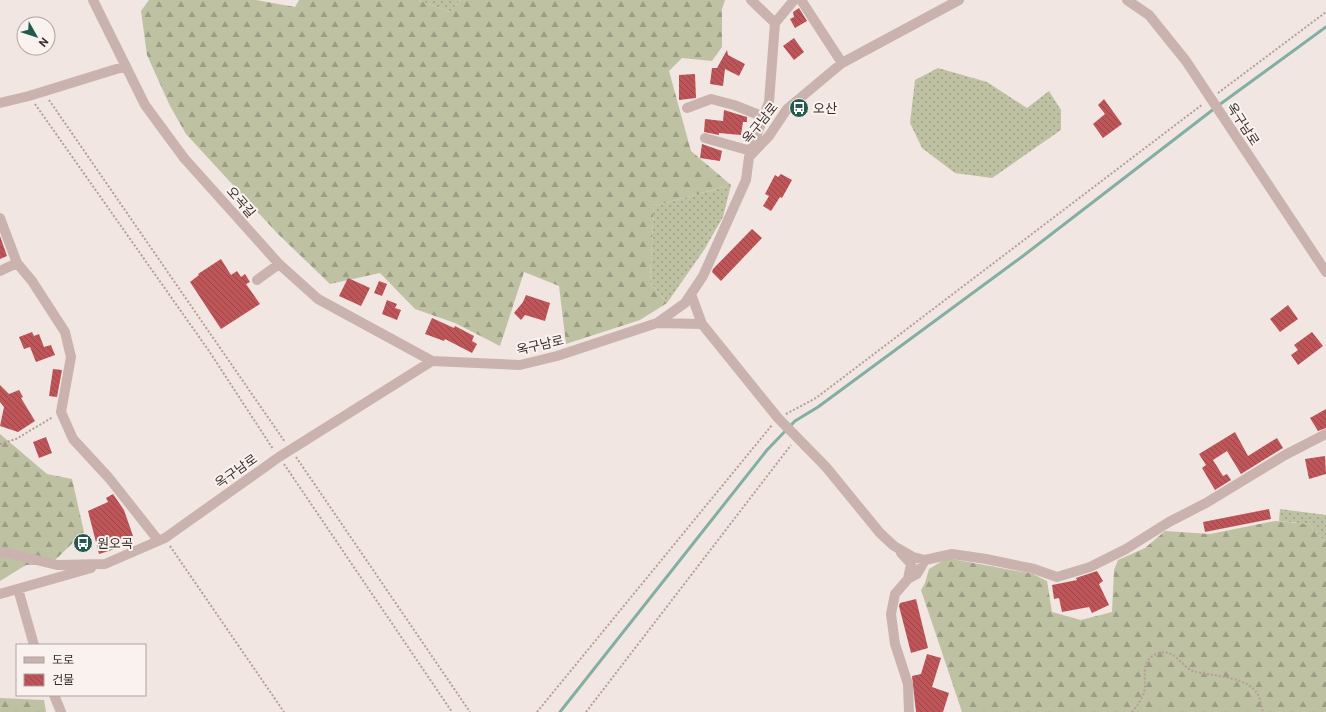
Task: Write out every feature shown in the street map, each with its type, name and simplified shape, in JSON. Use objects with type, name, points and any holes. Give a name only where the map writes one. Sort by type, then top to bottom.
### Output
[{"type":"street","name":"오곡길","points":[[93,0],[145,105],[184,158],[279,264],[318,299],[432,361]]},
{"type":"street","points":[[751,0],[775,23]]},
{"type":"street","points":[[705,138],[750,154],[769,102],[775,23],[794,0]]},
{"type":"street","points":[[801,0],[842,63]]},
{"type":"street","name":"옥구남로","points":[[0,551],[57,565],[105,564],[161,539],[291,449],[432,361],[520,365],[557,356],[657,323],[685,303],[703,276],[746,180],[750,154],[769,136],[787,109],[842,63],[959,0]]},
{"type":"street","name":"옥구남로","points":[[1127,0],[1150,14],[1186,61],[1325,267]]},
{"type":"street","points":[[0,103],[44,92],[126,66]]},
{"type":"street","points":[[688,108],[711,99],[734,105],[764,117]]},
{"type":"street","points":[[0,218],[17,263],[32,281],[64,332],[71,357],[61,412],[73,439],[109,478],[161,539]]},
{"type":"street","points":[[0,271],[17,263]]},
{"type":"street","points":[[257,280],[279,264]]},
{"type":"street","points":[[691,294],[702,324],[781,420],[826,467],[880,533],[911,564],[908,579]]},
{"type":"street","points":[[657,323],[702,324]]},
{"type":"street","points":[[894,546],[913,557],[925,560],[952,554],[1034,569],[1057,577],[1090,566],[1126,549],[1168,522],[1206,503],[1284,456],[1326,434]]},
{"type":"street","points":[[909,712],[908,684],[895,644],[891,614],[895,594],[908,579],[917,574],[925,560]]},
{"type":"street","points":[[0,594],[105,564]]},
{"type":"street","points":[[18,589],[34,644]]},
{"type":"street","points":[[54,696],[61,712]]},
{"type":"path","points":[[537,712],[781,420],[816,398],[1212,100],[1326,12]]},
{"type":"path","points":[[44,92],[291,449],[470,712]]},
{"type":"path","points":[[30,96],[209,351],[452,712]]},
{"type":"path","points":[[0,444],[34,429],[61,412]]},
{"type":"path","points":[[586,712],[795,435]]},
{"type":"path","points":[[161,539],[284,712]]},
{"type":"path","points":[[1132,712],[1142,695],[1145,686],[1144,676],[1146,663],[1155,655],[1167,653],[1179,659],[1192,671],[1220,676],[1245,683],[1259,696],[1263,712]]},
{"type":"green space","points":[[149,0],[256,0],[295,7],[299,0],[418,0],[450,12],[460,0],[725,0],[722,9],[722,47],[712,61],[682,58],[669,71],[691,151],[731,185],[654,206],[650,282],[667,303],[640,320],[566,344],[559,286],[524,272],[500,346],[455,323],[415,309],[380,273],[330,284],[278,234],[186,134],[170,106],[147,55],[141,11]]},
{"type":"green space","points":[[418,0],[460,0],[450,12]]},
{"type":"green space","points":[[938,68],[987,82],[1027,108],[1049,91],[1061,110],[1061,130],[992,178],[955,173],[922,148],[910,123],[915,80]]},
{"type":"green space","points":[[731,185],[723,217],[704,250],[667,303],[650,282],[654,206]]},
{"type":"green space","points":[[0,434],[47,474],[72,479],[84,532],[50,565],[26,565],[0,581]]},
{"type":"green space","points":[[1280,509],[1326,515],[1326,543],[1309,524],[1279,521]]},
{"type":"green space","points":[[1275,521],[1309,524],[1326,543],[1326,712],[962,712],[921,590],[925,583],[929,569],[947,558],[1033,574],[1047,581],[1052,612],[1081,620],[1112,612],[1114,570],[1118,560],[1145,548],[1165,531],[1210,534]]},
{"type":"green space","points":[[0,698],[44,700],[46,712],[0,712]]},
{"type":"building","points":[[799,8],[807,21],[795,28],[790,19],[794,17],[793,12]]},
{"type":"building","points":[[794,38],[804,52],[794,60],[783,46]]},
{"type":"building","points":[[727,50],[728,55],[745,64],[739,76],[725,69],[723,86],[710,84],[712,68],[717,68]]},
{"type":"building","points":[[695,74],[696,98],[679,100],[679,75]]},
{"type":"building","points":[[1104,99],[1122,124],[1103,138],[1093,124],[1105,114],[1098,105]]},
{"type":"building","points":[[724,110],[747,117],[747,122],[743,122],[741,135],[719,133],[719,135],[704,132],[705,119],[723,121]]},
{"type":"building","points":[[702,144],[722,151],[720,161],[700,158]]},
{"type":"building","points":[[781,174],[792,180],[782,198],[780,197],[771,211],[763,206],[769,196],[765,194],[775,175],[778,177]]},
{"type":"building","points":[[752,229],[762,238],[721,281],[712,272],[713,269]]},
{"type":"building","points":[[0,236],[7,256],[0,259]]},
{"type":"building","points":[[221,259],[231,275],[237,271],[241,277],[245,274],[250,282],[246,284],[260,304],[221,329],[190,282],[199,275],[198,274]]},
{"type":"building","points":[[348,278],[370,288],[361,306],[339,296]]},
{"type":"building","points":[[379,281],[387,284],[382,296],[374,293]]},
{"type":"building","points":[[526,295],[550,303],[545,321],[525,315],[521,320],[514,313],[523,302]]},
{"type":"building","points":[[387,300],[397,304],[395,308],[401,310],[397,320],[382,314]]},
{"type":"building","points":[[1288,305],[1298,319],[1280,332],[1270,319]]},
{"type":"building","points":[[432,318],[454,328],[455,326],[474,336],[472,341],[477,344],[472,353],[445,339],[444,341],[425,334]]},
{"type":"building","points":[[32,332],[34,336],[39,334],[44,347],[51,345],[55,355],[36,362],[30,347],[24,349],[19,337]]},
{"type":"building","points":[[1312,332],[1323,346],[1298,365],[1291,355],[1298,350],[1294,345]]},
{"type":"building","points":[[53,369],[62,370],[57,397],[49,396]]},
{"type":"building","points":[[0,385],[9,394],[19,390],[23,397],[21,398],[35,421],[18,432],[0,426],[4,407],[0,402]]},
{"type":"building","points":[[1326,409],[1326,428],[1318,431],[1310,418]]},
{"type":"building","points":[[1235,432],[1248,456],[1277,438],[1283,448],[1241,474],[1227,451],[1213,460],[1223,476],[1227,474],[1231,480],[1215,490],[1202,468],[1206,465],[1199,454]]},
{"type":"building","points":[[46,437],[52,453],[39,458],[33,442]]},
{"type":"building","points":[[1325,456],[1326,474],[1309,479],[1305,459]]},
{"type":"building","points":[[113,494],[124,510],[133,536],[116,541],[118,548],[99,554],[88,511],[108,502],[106,498]]},
{"type":"building","points":[[1269,509],[1271,519],[1205,532],[1203,522]]},
{"type":"building","points":[[1097,571],[1103,581],[1099,584],[1109,605],[1092,613],[1089,607],[1062,612],[1059,598],[1054,599],[1052,585],[1077,580],[1076,578]]},
{"type":"building","points":[[916,599],[928,648],[911,653],[899,606],[900,603]]},
{"type":"building","points":[[927,654],[941,658],[932,687],[949,693],[943,712],[916,712],[912,676],[921,674]]},
{"type":"waterway","points":[[560,712],[767,450],[795,421],[818,407],[1023,256],[1219,105],[1326,27]]},
{"type":"place","name":"오산","points":[[799,108]]},
{"type":"place","name":"원오곡","points":[[83,543]]}]
